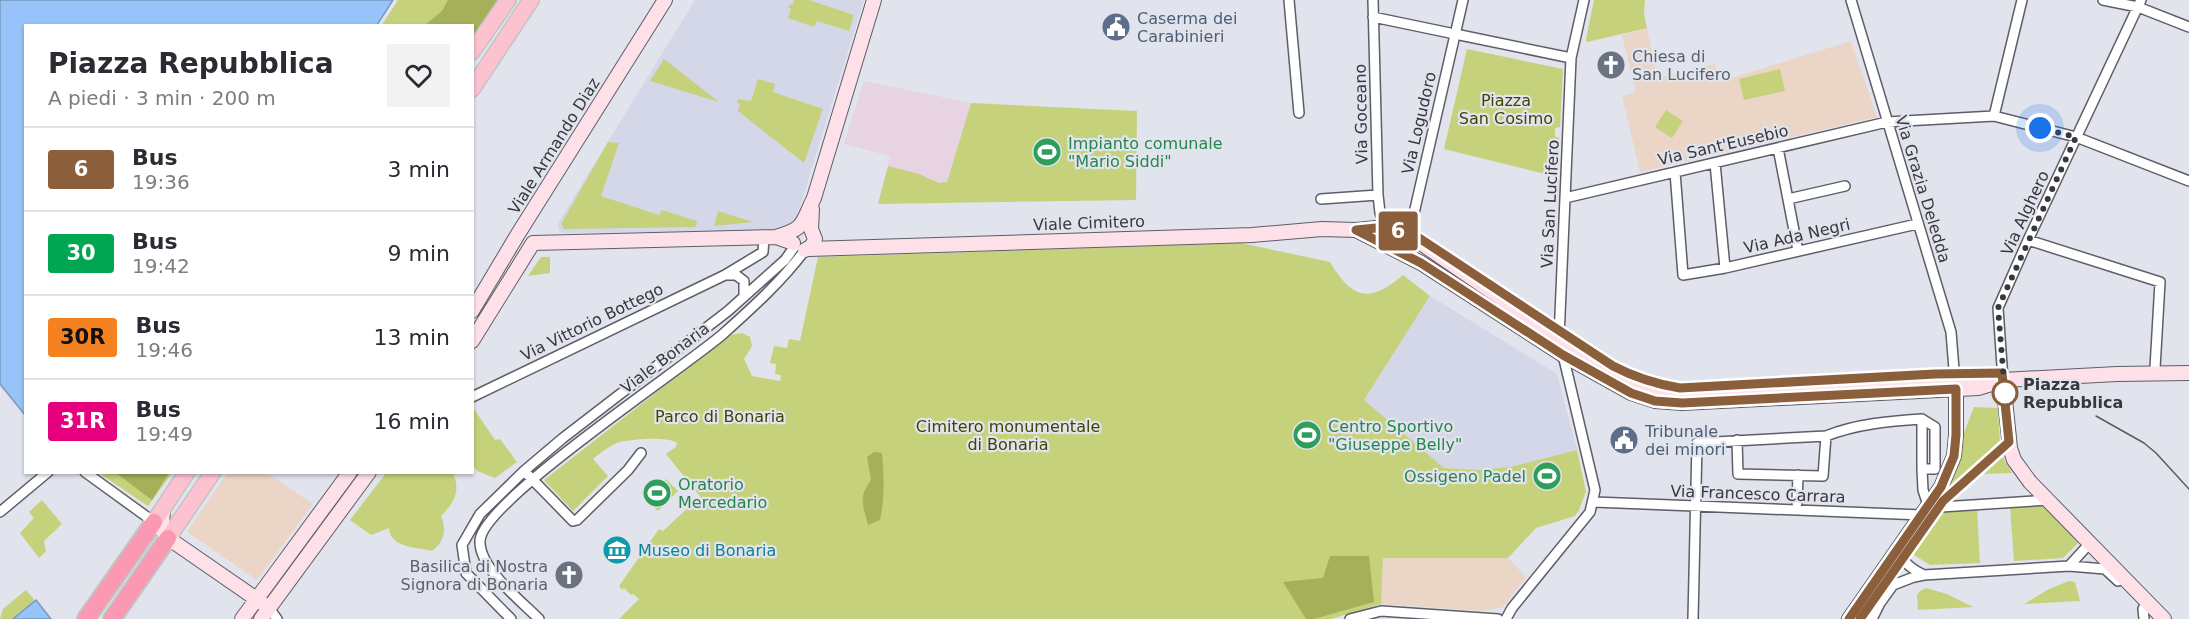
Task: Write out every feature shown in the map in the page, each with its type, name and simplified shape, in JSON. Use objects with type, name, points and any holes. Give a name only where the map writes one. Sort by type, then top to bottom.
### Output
[{"type":"highway","points":[[86,619],[158,515]]},
{"type":"highway","points":[[112,619],[168,538]]},
{"type":"main road","points":[[474,49],[508,0]]},
{"type":"main road","points":[[474,86],[531,0]]},
{"type":"main road","name":"Viale Armando Diaz","points":[[474,308],[665,0]]},
{"type":"main road","points":[[805,240],[813,198],[874,0]]},
{"type":"main road","points":[[1386,227],[1409,235],[1559,338],[1630,380],[1660,390],[1684,392],[1955,383]]},
{"type":"main road","name":"Viale Cimitero","points":[[770,238],[805,240],[1241,236],[1386,227]]},
{"type":"main road","points":[[1356,230],[1402,252],[1563,355],[1631,393],[1655,401],[1955,383],[1974,376],[2003,380],[2189,373]]},
{"type":"main road","points":[[518,234],[533,243],[770,238]]},
{"type":"main road","points":[[474,338],[533,243]]},
{"type":"main road","points":[[2117,374],[2189,365]]},
{"type":"main road","points":[[2003,380],[2010,448],[2014,460],[2030,482],[2090,543],[2145,610],[2164,619]]},
{"type":"main road","points":[[1849,619],[1941,487],[1954,456],[1955,383]]},
{"type":"main road","points":[[186,474],[158,515],[162,530],[168,538],[256,599],[269,615],[368,474]]},
{"type":"main road","points":[[168,538],[212,474]]},
{"type":"main road","points":[[242,619],[349,474]]},
{"type":"street","points":[[1288,0],[1299,113]]},
{"type":"street","name":"Via Goceano","points":[[1373,0],[1378,195],[1380,213],[1386,227]]},
{"type":"street","name":"Via Logudoro","points":[[1402,252],[1409,235],[1463,0]]},
{"type":"street","name":"Via San Lucifero","points":[[1584,0],[1571,58],[1559,338],[1595,490],[1594,502]]},
{"type":"street","name":"Via Grazia Deledda","points":[[1851,0],[1951,332],[1955,383]]},
{"type":"street","points":[[1994,116],[2022,0]]},
{"type":"street","points":[[2103,0],[2140,4],[2189,27]]},
{"type":"street","name":"Via Alghero","points":[[2003,380],[1998,308],[2140,4]]},
{"type":"street","points":[[1373,17],[1571,58]]},
{"type":"street","name":"Via Sant'Eusebio","points":[[1565,198],[1887,122],[1994,116],[2076,137],[2189,181]]},
{"type":"street","points":[[1778,148],[1798,251]]},
{"type":"street","points":[[1715,163],[1725,268]]},
{"type":"street","name":"Via Ada Negri","points":[[1675,172],[1683,275],[1725,268],[1917,224]]},
{"type":"street","points":[[1788,199],[1845,186]]},
{"type":"street","points":[[1321,199],[1378,195]]},
{"type":"street","name":"Via Vittorio Bottego","points":[[474,396],[725,275],[764,252],[770,238]]},
{"type":"street","name":"Viale Bonaria","points":[[466,573],[462,545],[473,523],[525,471],[572,431],[728,311],[805,240]]},
{"type":"street","name":"Viale Bonaria","points":[[484,562],[481,551],[481,532],[532,478],[722,335],[786,274],[805,240]]},
{"type":"street","points":[[2028,240],[2160,282],[2155,368]]},
{"type":"street","points":[[725,275],[736,275],[744,281],[744,296]]},
{"type":"street","points":[[1693,619],[1697,442],[1826,436],[1841,430],[1873,424],[1922,419],[1935,427],[1935,469]]},
{"type":"street","points":[[1922,419],[1922,470],[1926,509]]},
{"type":"street","points":[[1737,440],[1738,474],[1823,476],[1826,436]]},
{"type":"street","points":[[525,471],[573,521],[577,520],[622,476],[641,453]]},
{"type":"street","points":[[1922,470],[1949,467]]},
{"type":"street","points":[[0,512],[46,474]]},
{"type":"street","points":[[88,474],[158,515]]},
{"type":"street","points":[[1797,503],[1798,475]]},
{"type":"street","name":"Via Francesco Carrara","points":[[1594,502],[1695,506],[1926,509],[2048,500]]},
{"type":"street","points":[[1506,619],[1512,608],[1590,512],[1594,502]]},
{"type":"street","points":[[2069,566],[2090,543]]},
{"type":"street","points":[[1900,546],[1902,558],[1906,564],[1924,575]]},
{"type":"street","points":[[511,619],[466,573],[484,562],[532,617]]},
{"type":"street","points":[[1872,619],[1888,590],[1897,582],[1924,575],[2069,566],[2105,569],[2135,596],[2145,610]]},
{"type":"street","points":[[1350,619],[1381,610],[1498,619]]},
{"type":"shaded area","points":[[695,0],[864,0],[796,219],[784,231],[562,233],[558,223]]},
{"type":"shaded area","points":[[1647,28],[1657,78],[1715,64],[1719,82],[1851,41],[1877,117],[1640,172],[1622,96],[1636,92],[1622,35]]},
{"type":"shaded area","points":[[864,81],[971,103],[947,182],[939,183],[919,174],[888,166],[890,156],[844,144]]},
{"type":"shaded area","points":[[1430,296],[1557,374],[1577,450],[1510,467],[1480,470],[1444,468],[1364,400]]},
{"type":"shaded area","points":[[227,474],[268,474],[313,504],[257,580],[187,532]]},
{"type":"shaded area","points":[[1383,558],[1508,558],[1526,577],[1503,607],[1483,611],[1381,604]]},
{"type":"green space","points":[[398,0],[498,0],[474,24],[382,24]]},
{"type":"green space","points":[[448,0],[498,0],[474,36],[474,24],[426,24],[442,11]]},
{"type":"green space","points":[[794,0],[809,0],[854,15],[849,31],[817,21],[814,27],[788,18],[791,9],[788,8],[790,4],[793,5]]},
{"type":"green space","points":[[1594,0],[1645,0],[1644,14],[1647,28],[1587,42]]},
{"type":"green space","name":"Piazza San Cosimo","points":[[1467,49],[1563,69],[1560,127],[1555,128],[1555,137],[1559,137],[1557,177],[1444,149]]},
{"type":"green space","points":[[664,59],[719,102],[650,81]]},
{"type":"green space","points":[[1780,69],[1785,91],[1744,100],[1739,79]]},
{"type":"green space","points":[[758,79],[775,84],[773,92],[823,109],[804,163],[738,111],[740,104],[737,102],[738,99],[751,101]]},
{"type":"green space","name":"Impianto comunale \"Mario Siddi\"","points":[[971,103],[1137,111],[1136,200],[878,204],[888,166],[919,174],[939,183],[947,182]]},
{"type":"green space","points":[[1666,110],[1683,121],[1672,138],[1655,127]]},
{"type":"green space","points":[[608,142],[619,143],[601,196],[659,215],[662,210],[697,221],[696,227],[564,229],[561,224]]},
{"type":"green space","points":[[718,211],[753,222],[714,226]]},
{"type":"green space","points":[[1241,243],[1330,262],[1346,284],[1362,293],[1380,290],[1403,275],[1430,296],[1364,400],[1444,468],[1480,470],[1510,467],[1577,450],[1586,492],[1575,516],[1536,528],[1508,558],[1383,558],[1381,604],[1331,619],[619,619],[639,599],[619,586],[659,529],[663,531],[692,504],[695,507],[703,500],[666,454],[676,447],[677,443],[666,439],[639,439],[617,443],[607,448],[593,459],[608,476],[573,511],[544,480],[730,335],[742,333],[750,337],[752,346],[744,359],[752,376],[780,381],[781,375],[775,374],[776,364],[770,363],[774,346],[787,348],[789,339],[800,341],[818,257]]},
{"type":"green space","points":[[541,257],[550,257],[550,273],[528,276]]},
{"type":"green space","points":[[1974,407],[1998,408],[2000,444],[1962,481],[1944,485]]},
{"type":"green space","points":[[474,409],[495,440],[500,439],[517,462],[495,478],[477,471],[474,466]]},
{"type":"green space","points":[[874,452],[882,453],[883,503],[880,520],[868,525],[863,497],[871,480],[867,457]]},
{"type":"green space","points":[[2002,456],[2012,473],[1980,474]]},
{"type":"green space","points":[[100,474],[171,474],[148,506]]},
{"type":"green space","points":[[117,474],[168,474],[152,500]]},
{"type":"green space","points":[[385,474],[453,474],[456,485],[455,496],[441,516],[444,526],[443,535],[439,544],[432,551],[399,543],[390,535],[389,528],[371,535],[350,520]]},
{"type":"green space","points":[[666,479],[678,491],[658,511],[646,499]]},
{"type":"green space","points":[[42,500],[62,524],[44,541],[46,551],[39,558],[20,533],[34,518],[29,512]]},
{"type":"green space","points":[[2042,505],[2080,541],[2063,558],[2014,561],[2010,507]]},
{"type":"green space","points":[[1977,508],[1980,563],[1930,565],[1911,553],[1942,510]]},
{"type":"green space","points":[[1330,556],[1369,556],[1374,602],[1314,619],[1306,619],[1283,582],[1323,578]]},
{"type":"green space","points":[[2069,581],[2075,582],[2080,601],[2024,604],[2049,589]]},
{"type":"green space","points":[[1926,588],[1947,594],[1973,607],[1918,610],[1917,595]]},
{"type":"green space","points":[[26,590],[51,619],[0,619],[3,609]]},
{"type":"water","points":[[0,0],[393,0],[378,24],[24,24],[24,414],[0,384]]},
{"type":"water","points":[[36,600],[51,619],[13,619]]},
{"type":"tram line","points":[[2096,416],[2144,443],[2189,489]]},
{"type":"bus line","name":"6","points":[[1849,619],[1941,487],[1954,456],[1956,389],[1682,403],[1655,401],[1631,393],[1563,355],[1421,263],[1356,230],[1386,227],[1416,236],[1613,366],[1654,383],[1680,388],[1935,374],[2002,373],[2009,442],[1943,501],[1860,619]]},
{"type":"place","name":"Caserma dei Carabinieri","points":[[1116,27]]},
{"type":"place","name":"Chiesa di San Lucifero","points":[[1611,65]]},
{"type":"place","name":"Impianto comunale \"Mario Siddi\"","points":[[1047,152]]},
{"type":"place","name":"Piazza Repubblica","points":[[2005,393]]},
{"type":"place","name":"Centro Sportivo \"Giuseppe Belly\"","points":[[1307,435]]},
{"type":"place","name":"Tribunale dei minori","points":[[1624,440]]},
{"type":"place","name":"Ossigeno Padel","points":[[1547,476]]},
{"type":"place","name":"Oratorio Mercedario","points":[[657,493]]},
{"type":"place","name":"Museo di Bonaria","points":[[617,550]]},
{"type":"place","name":"Basilica di Nostra Signora di Bonaria","points":[[569,575]]},
{"type":"route","points":[[2005,393],[1998,308],[2076,137],[2040,128]]},
{"type":"park label","name":"Parco di Bonaria","points":[[720,416]]},
{"type":"park label","name":"Cimitero monumentale di Bonaria","points":[[1008,435]]}]
